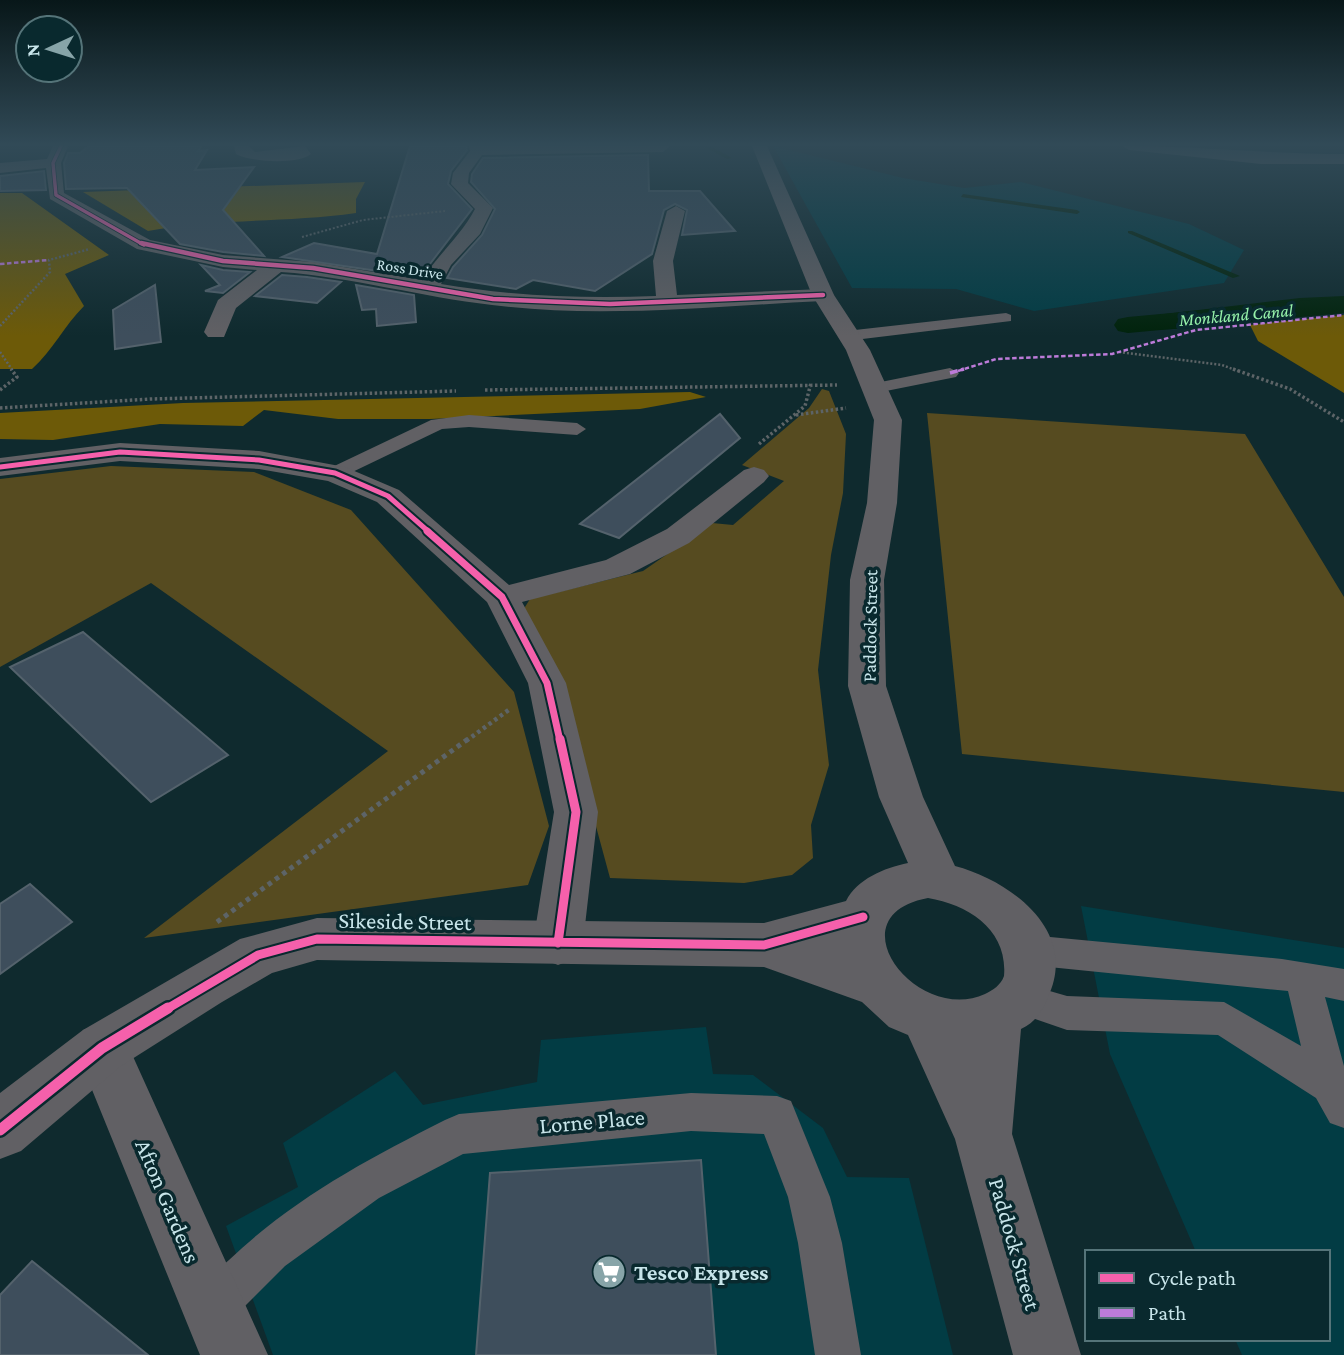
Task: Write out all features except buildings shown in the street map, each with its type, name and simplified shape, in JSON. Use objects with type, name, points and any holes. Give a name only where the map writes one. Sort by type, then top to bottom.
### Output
[{"type":"street","name":"Ross Drive","points":[[81,209],[144,245],[223,261],[275,265],[429,286],[525,303],[610,304],[823,295]]},
{"type":"street","points":[[429,286],[443,262],[471,234],[483,209]]},
{"type":"street","points":[[786,209],[823,295],[866,370]]},
{"type":"street","points":[[667,300],[663,261],[676,211]]},
{"type":"street","points":[[216,332],[226,305],[275,265]]},
{"type":"street","name":"Paddock Street","points":[[866,370],[888,420],[882,503],[867,580],[867,687],[901,797],[900,894]]},
{"type":"street","points":[[0,467],[120,452],[258,460],[335,473],[388,496],[502,597],[547,683],[576,812],[558,943]]},
{"type":"street","points":[[502,597],[618,567],[678,536],[754,476]]},
{"type":"street","points":[[900,894],[981,894],[1005,911],[1022,933],[1029,950],[1031,975],[1009,1009],[960,1026],[928,1021],[903,1009],[876,984],[863,959],[858,934],[900,894]]},
{"type":"street","name":"Sikeside Street","points":[[764,945],[900,894]]},
{"type":"street","name":"Sikeside Street","points":[[0,1130],[102,1048],[258,955],[317,939],[764,945],[876,984]]},
{"type":"street","name":"Paddock Street","points":[[984,1134],[1009,1009]]},
{"type":"street","name":"Paddock Street","points":[[928,1021],[984,1134],[1047,1355]]},
{"type":"street","name":"Afton Gardens","points":[[102,1048],[224,1330]]},
{"type":"lane","points":[[866,370],[1006,318]]},
{"type":"lane","points":[[866,370],[950,373]]},
{"type":"lane","points":[[335,473],[438,424],[469,421],[578,429]]},
{"type":"lane","points":[[1029,950],[1302,977],[1344,985]]},
{"type":"lane","points":[[1302,977],[1337,1097]]},
{"type":"lane","points":[[1009,1009],[1224,1018],[1337,1097]]},
{"type":"lane","name":"Lorne Place","points":[[224,1330],[270,1251],[364,1183],[459,1134],[691,1112],[777,1115],[808,1197],[820,1243],[838,1355]]},
{"type":"path","points":[[299,237],[363,220],[472,209]]},
{"type":"path","points":[[0,326],[50,272],[49,260],[132,238]]},
{"type":"path","points":[[0,352],[17,377],[0,390]]},
{"type":"path","points":[[1119,352],[1222,365],[1290,389],[1344,422]]},
{"type":"path","points":[[794,415],[866,370]]},
{"type":"path","points":[[754,476],[734,464],[805,405],[811,383]]},
{"type":"path","points":[[210,927],[547,683]]},
{"type":"shaded area","points":[[0,209],[45,209],[109,255],[65,274],[84,306],[32,369],[0,369]]},
{"type":"shaded area","points":[[112,209],[356,209],[356,213],[199,224],[148,231]]},
{"type":"shaded area","points":[[808,209],[1130,209],[1189,224],[1244,250],[1224,283],[1034,311],[956,289],[852,288]]},
{"type":"shaded area","points":[[1344,315],[1344,393],[1258,341],[1250,325]]},
{"type":"shaded area","points":[[822,389],[829,391],[846,434],[843,493],[831,555],[818,670],[829,765],[811,825],[813,858],[792,875],[744,883],[610,878],[591,808],[520,615],[530,599],[643,571],[712,523],[733,525],[784,481],[742,465],[809,408]]},
{"type":"shaded area","points":[[690,392],[706,397],[640,409],[430,419],[338,419],[264,410],[243,426],[160,424],[53,440],[0,439],[0,413],[183,403]]},
{"type":"shaded area","points":[[927,413],[1245,434],[1344,597],[1344,792],[962,754]]},
{"type":"shaded area","points":[[111,466],[254,472],[351,510],[514,692],[549,826],[528,885],[144,938],[388,751],[151,583],[0,667],[0,479]]},
{"type":"shaded area","points":[[1081,906],[1344,948],[1344,1355],[1242,1355],[1236,1341],[1330,1341],[1330,1250],[1195,1250],[1110,1054]]},
{"type":"shaded area","points":[[706,1027],[713,1074],[753,1075],[823,1128],[847,1177],[909,1178],[953,1355],[273,1355],[226,1226],[298,1187],[283,1143],[395,1071],[423,1105],[537,1082],[541,1040]]},
{"type":"water","points":[[1344,296],[1344,306],[1263,312],[1254,317],[1225,323],[1185,328],[1147,329],[1123,319],[1300,298]]},
{"type":"waterway","points":[[1057,209],[1077,212]]},
{"type":"waterway","points":[[1130,232],[1236,276]]},
{"type":"waterway","name":"Monkland Canal","points":[[1128,325],[1344,305]]},
{"type":"marked path","points":[[0,264],[49,260]]},
{"type":"marked path","points":[[950,373],[996,359],[1112,354],[1196,330],[1344,315]]},
{"type":"cycle path","points":[[81,209],[144,245],[223,261],[313,268],[493,299],[610,304],[823,295]]},
{"type":"cycle path","points":[[0,467],[120,452],[259,460],[335,473],[388,496],[502,597],[547,683],[576,812],[558,943]]},
{"type":"cycle path","points":[[0,1130],[102,1048],[204,986],[258,955],[317,939],[764,945],[863,917]]},
{"type":"place","name":"Tesco Express","points":[[609,1272]]}]
